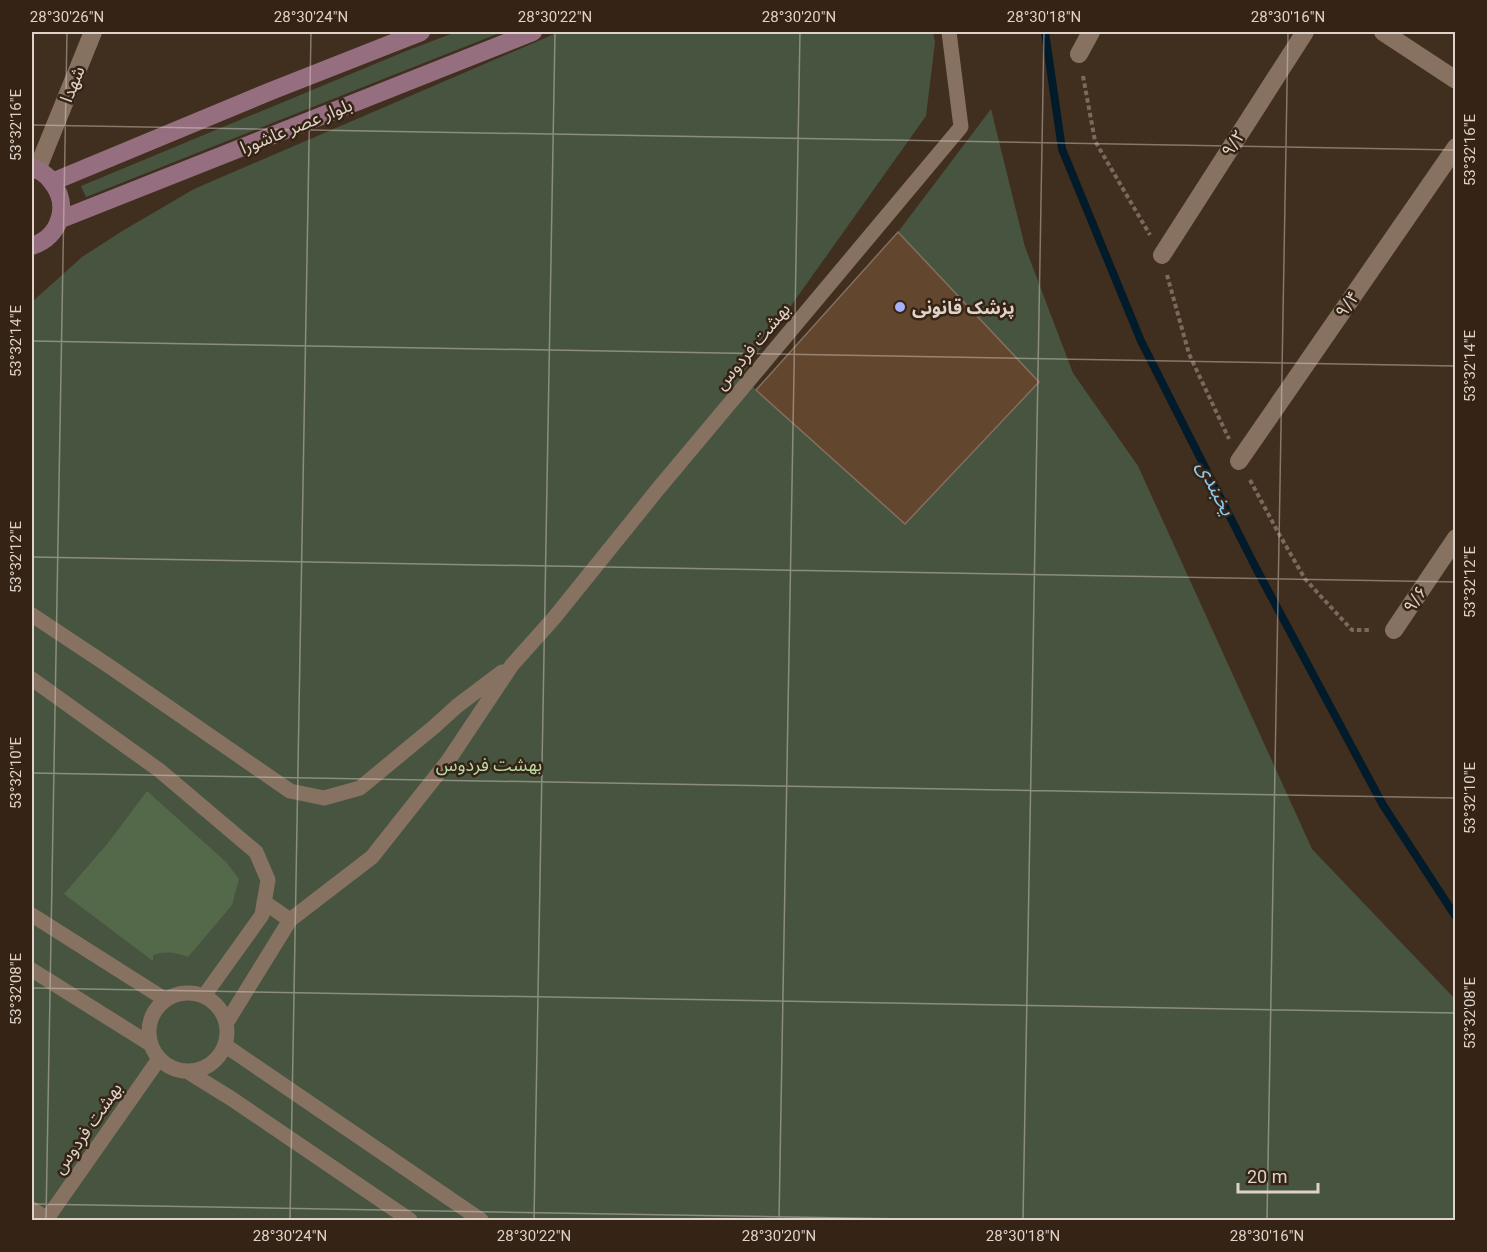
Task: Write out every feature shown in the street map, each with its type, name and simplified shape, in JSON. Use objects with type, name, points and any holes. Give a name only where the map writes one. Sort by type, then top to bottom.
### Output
[{"type":"main road","points":[[52,182],[271,91],[421,32]]},
{"type":"main road","name":"بلوار عصر عاشورا","points":[[59,220],[533,32]]},
{"type":"main road","points":[[32,246],[50,237],[61,214],[61,200],[56,186],[47,176],[34,169]]},
{"type":"street","name":"شهدا","points":[[34,169],[93,32]]},
{"type":"street","points":[[1079,54],[1091,32]]},
{"type":"street","name":"۹/۲","points":[[1162,255],[1305,32]]},
{"type":"street","points":[[1383,32],[1455,80]]},
{"type":"street","name":"۹/۴","points":[[1239,460],[1455,147]]},
{"type":"street","name":"۹/۶","points":[[1394,630],[1455,538]]},
{"type":"lane","name":"بهشت فردوس","points":[[227,1022],[290,920],[372,857],[448,761],[512,665],[554,618],[658,489],[961,127],[949,32]]},
{"type":"lane","name":"بهشت فردوس","points":[[32,615],[290,791],[324,798],[360,788],[457,706],[512,665]]},
{"type":"lane","points":[[32,679],[159,770],[256,852],[268,880],[261,915],[204,996]]},
{"type":"lane","points":[[264,902],[290,920]]},
{"type":"lane","points":[[34,922],[166,1000]]},
{"type":"lane","points":[[32,970],[150,1044],[159,1059],[173,1069],[190,1073],[232,1099],[410,1221]]},
{"type":"lane","points":[[150,1044],[149,1027],[154,1012],[166,1000],[178,994],[191,993],[204,996],[219,1006],[227,1022],[226,1046],[218,1060],[205,1069],[190,1073]]},
{"type":"lane","points":[[226,1046],[481,1221]]},
{"type":"lane","name":"بهشت فردوس","points":[[32,1209],[46,1220],[159,1059]]},
{"type":"path","points":[[1079,54],[1095,141],[1162,255],[1189,354],[1239,460],[1279,534],[1305,579],[1352,630],[1394,630]]},
{"type":"green space","points":[[456,32],[502,32],[86,197],[81,186],[406,51]]},
{"type":"green space","name":"بهشت فردوس","points":[[559,32],[933,32],[935,42],[926,116],[741,376],[905,524],[1038,382],[898,232],[991,109],[1025,247],[1073,373],[1138,466],[1312,849],[1455,999],[1455,1220],[32,1220],[33,301],[82,257],[194,189]]},
{"type":"green space","points":[[147,791],[226,862],[239,879],[232,905],[188,957],[175,953],[162,953],[153,955],[153,961],[64,894],[108,843]]},
{"type":"building","name":"پزشک قانونی","points":[[898,232],[1039,382],[905,524],[756,390]]},
{"type":"waterway","name":"یخبندی","points":[[1045,32],[1062,149],[1141,341],[1257,570],[1383,805],[1456,917]]},
{"type":"place","name":"پزشک قانونی","points":[[900,307]]}]
